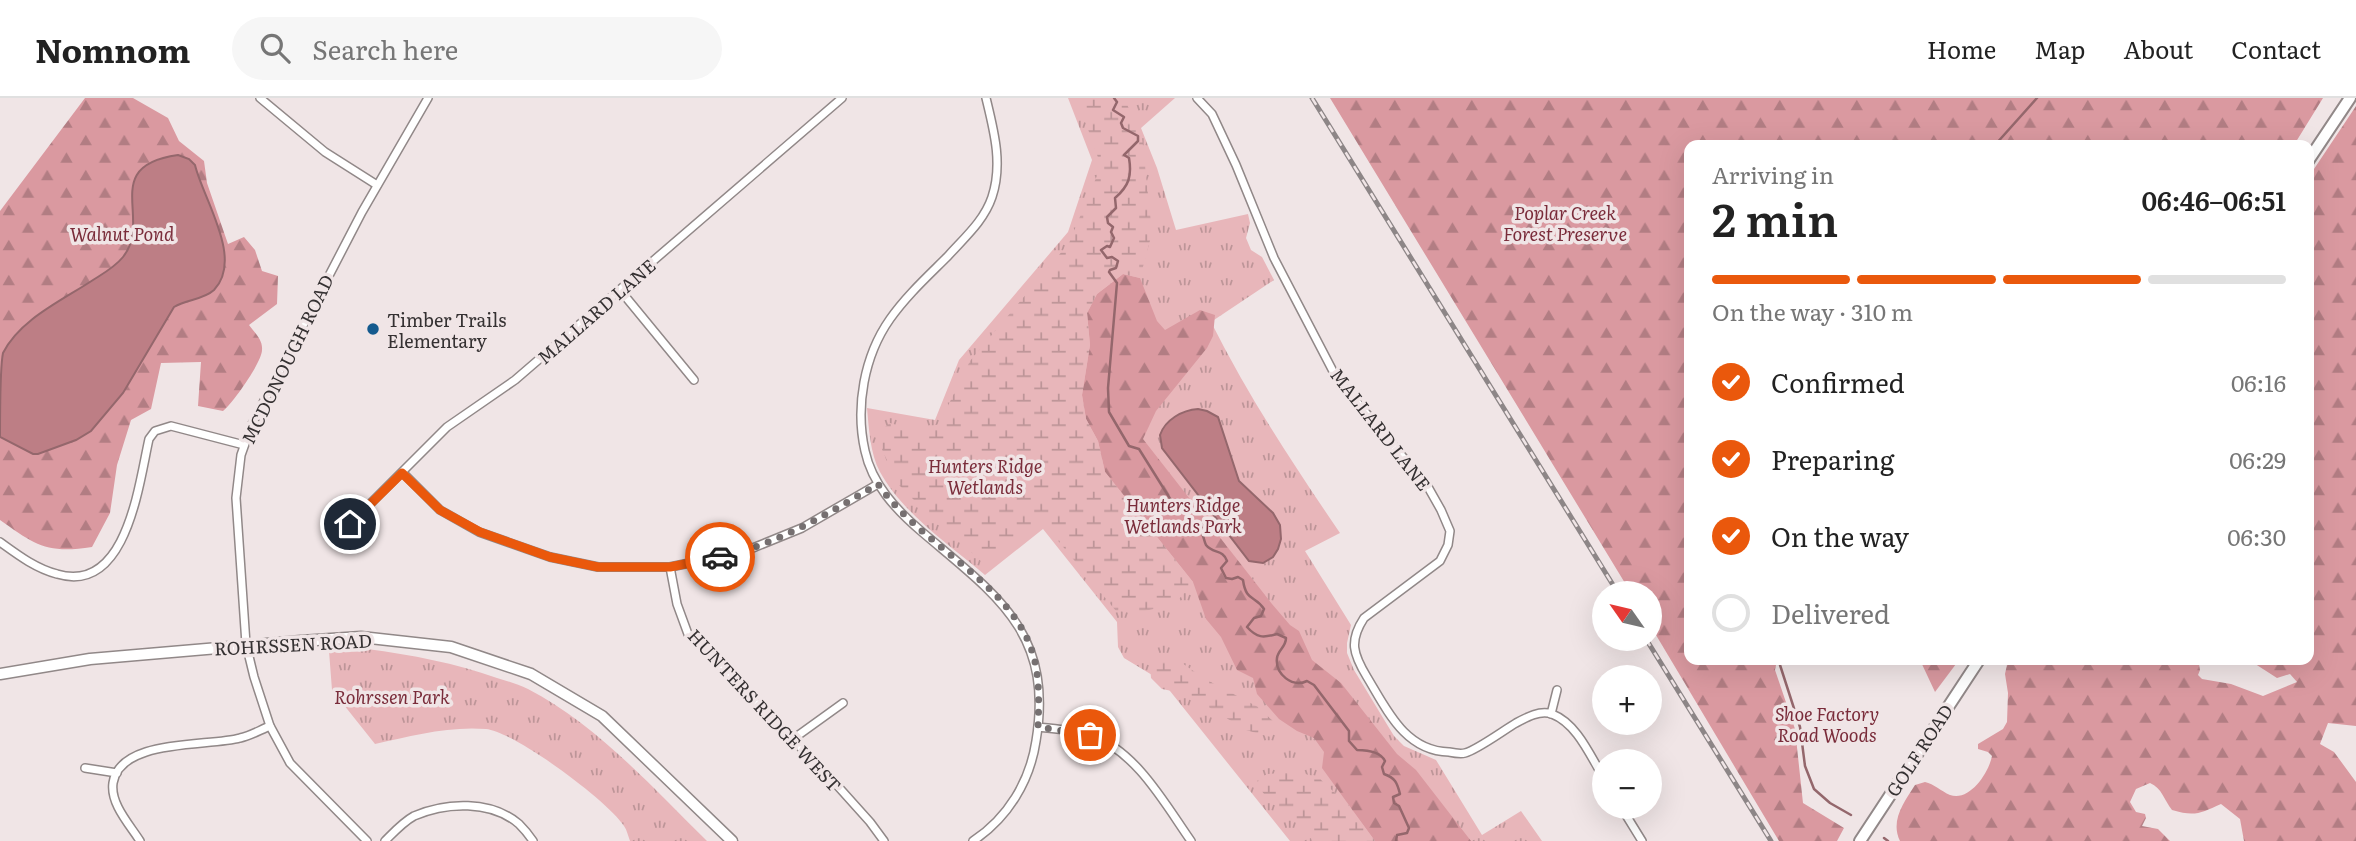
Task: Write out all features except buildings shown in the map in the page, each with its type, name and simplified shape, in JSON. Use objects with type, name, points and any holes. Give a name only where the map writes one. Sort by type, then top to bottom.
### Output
[{"type":"main road","points":[[2314,152],[2350,98]]},
{"type":"main road","name":"GOLF ROAD","points":[[1862,838],[1976,665]]},
{"type":"street","points":[[260,98],[325,152],[377,185]]},
{"type":"street","name":"MCDONOUGH ROAD","points":[[367,841],[290,764],[270,726],[247,644],[236,498],[241,455],[252,424],[377,185],[428,98]]},
{"type":"street","name":"MALLARD LANE","points":[[350,524],[447,426],[515,380],[842,98]]},
{"type":"street","points":[[973,841],[1008,808],[1024,784],[1033,758],[1038,727],[1038,677],[1031,648],[1008,609],[987,587],[891,503],[878,484],[865,454],[860,410],[865,378],[879,338],[890,319],[985,214],[998,163],[986,98]]},
{"type":"street","name":"MALLARD LANE","points":[[1197,98],[1212,114],[1274,258],[1336,377],[1428,487],[1450,531],[1448,545],[1440,561],[1364,618],[1353,643],[1358,662],[1406,736],[1436,752],[1465,753],[1522,719],[1540,713],[1551,714]]},
{"type":"street","points":[[620,290],[694,380]]},
{"type":"street","points":[[0,542],[33,565],[59,575],[76,576],[91,572],[106,562],[119,548],[127,532],[149,439],[155,431],[171,426],[244,445]]},
{"type":"street","points":[[402,473],[440,510],[480,532],[550,557],[598,567],[670,567],[743,552],[802,528],[878,484]]},
{"type":"street","name":"HUNTERS RIDGE WEST","points":[[670,567],[677,604],[688,634],[793,739],[870,822],[884,841]]},
{"type":"street","name":"ROHRSSEN ROAD","points":[[0,674],[90,659],[247,644],[361,637],[451,647],[531,674],[602,716],[732,841]]},
{"type":"street","points":[[1558,690],[1551,714],[1574,731],[1592,759]]},
{"type":"street","points":[[793,739],[844,703]]},
{"type":"street","points":[[140,841],[117,806],[113,784],[124,763],[159,748],[240,738],[270,726]]},
{"type":"street","points":[[1038,727],[1090,735],[1121,751],[1135,763],[1191,841]]},
{"type":"street","points":[[85,768],[117,773]]},
{"type":"street","points":[[385,841],[412,817],[458,804],[504,814],[520,825],[533,841]]},
{"type":"street","points":[[1628,819],[1642,841]]},
{"type":"green space","name":"Walnut Pond","points":[[85,98],[133,98],[168,118],[179,141],[204,161],[207,183],[228,244],[244,237],[255,250],[262,271],[278,276],[277,304],[249,325],[261,343],[261,356],[246,382],[223,411],[198,406],[201,362],[161,363],[151,409],[131,420],[117,465],[110,513],[92,547],[64,549],[33,541],[0,520],[0,211]]},
{"type":"green space","name":"Hunters Ridge Wetlands Park","points":[[1068,98],[1175,98],[1141,128],[1157,168],[1176,230],[1248,214],[1250,223],[1246,238],[1251,250],[1262,257],[1274,280],[1211,322],[1272,429],[1340,533],[1305,551],[1351,625],[1347,653],[1354,670],[1394,736],[1404,746],[1436,760],[1482,835],[1521,811],[1542,841],[1290,841],[1162,681],[1124,658],[1118,647],[1117,622],[1043,529],[985,575],[914,515],[880,472],[870,441],[867,408],[935,420],[959,360],[1068,232],[1092,160]]},
{"type":"green space","name":"Hunters Ridge Wetlands","points":[[1077,98],[1124,98],[1142,137],[1152,233],[1140,278],[1123,274],[1097,294],[1087,313],[1090,345],[1082,395],[1086,419],[1098,441],[1105,472],[1193,582],[1175,604],[1136,613],[1116,611],[1041,520],[1021,532],[991,559],[982,562],[899,485],[877,433],[890,423],[918,431],[939,424],[970,361],[1069,243],[1101,166]]},
{"type":"green space","name":"Shoe Factory Road Woods","points":[[1330,98],[2323,98],[2297,140],[1684,140],[1684,665],[1776,665],[1775,670],[1795,729],[1803,803],[1844,828],[1837,841],[1779,841],[1662,645],[1662,581],[1624,581]]},
{"type":"green space","points":[[2356,106],[2356,726],[2328,723],[2320,744],[2334,752],[2356,782],[2356,841],[2244,841],[2240,819],[2221,804],[2198,813],[2172,810],[2160,791],[2150,783],[2136,789],[2130,802],[2136,812],[2145,814],[2142,826],[2158,829],[2170,841],[1900,841],[1897,819],[1915,785],[1925,782],[1957,796],[1971,790],[1983,777],[1992,756],[1978,749],[1978,744],[2003,729],[2007,722],[2007,665],[2199,665],[2198,675],[2202,679],[2231,684],[2263,696],[2297,682],[2290,674],[2277,678],[2257,665],[2314,665],[2314,169]]},
{"type":"green space","points":[[1123,274],[1140,278],[1157,321],[1165,330],[1200,310],[1215,315],[1213,336],[1207,348],[1156,411],[1143,439],[1272,604],[1290,625],[1299,631],[1312,660],[1341,683],[1397,754],[1416,770],[1471,841],[1375,841],[1322,768],[1324,752],[1314,738],[1279,719],[1257,694],[1253,678],[1237,670],[1221,637],[1206,619],[1193,582],[1105,472],[1098,441],[1086,419],[1082,395],[1090,345],[1087,313],[1097,294]]},
{"type":"green space","name":"Rohrssen Park","points":[[367,649],[449,664],[528,689],[577,720],[623,758],[707,841],[630,841],[625,828],[615,815],[581,785],[538,754],[500,733],[472,728],[444,730],[375,744],[332,690],[329,651]]},
{"type":"green space","points":[[1156,659],[1182,663],[1205,679],[1258,707],[1277,725],[1270,737],[1246,730],[1187,694],[1162,689],[1151,678],[1150,665]]},
{"type":"green space","points":[[1922,665],[1955,665],[1935,692]]},
{"type":"green space","points":[[1300,772],[1320,779],[1348,805],[1375,841],[1312,841],[1307,826],[1271,801],[1257,781],[1267,774]]},
{"type":"shaded area","points":[[178,155],[189,159],[195,165],[219,229],[225,262],[222,277],[214,290],[174,307],[123,393],[91,431],[76,440],[38,454],[0,437],[3,353],[31,320],[120,261],[131,242],[132,196],[134,182],[140,170],[154,161]]},
{"type":"shaded area","points":[[1198,409],[1218,417],[1239,481],[1273,513],[1280,525],[1281,539],[1278,549],[1273,557],[1263,563],[1249,561],[1162,448],[1160,435],[1170,420]]},
{"type":"waterway","points":[[1114,98],[1117,102],[1113,110],[1124,117],[1121,123],[1123,128],[1138,136],[1138,141],[1124,155],[1129,158],[1130,175],[1124,189],[1115,198],[1116,208],[1107,217],[1108,223],[1113,227],[1111,232],[1114,238],[1110,247],[1101,250],[1107,258],[1112,257],[1118,261],[1116,268],[1109,272],[1117,283],[1108,388],[1109,412],[1129,446],[1139,449],[1174,505],[1193,522],[1203,535],[1206,545],[1225,557],[1227,561],[1221,568],[1226,578],[1238,577],[1243,580],[1246,592],[1264,609],[1261,616],[1254,618],[1247,627],[1260,636],[1277,634],[1286,638],[1277,658],[1282,674],[1290,681],[1307,681],[1314,685],[1349,731],[1349,741],[1357,750],[1373,752],[1383,758],[1384,774],[1395,781],[1400,794],[1393,797],[1394,803],[1399,806],[1409,828],[1407,833],[1397,835],[1396,841]]},
{"type":"waterway","points":[[1999,140],[2037,98]]},
{"type":"waterway","points":[[1780,665],[1800,727],[1805,766],[1814,789],[1830,803],[1851,815]]},
{"type":"waterway","points":[[1884,838],[1888,841]]},
{"type":"railway","points":[[1312,98],[1611,581]]},
{"type":"railway","points":[[1653,651],[1771,841]]},
{"type":"way so far","points":[[720,557],[743,552],[802,528],[878,484],[891,503],[907,519],[987,587],[1008,609],[1022,630],[1031,648],[1038,677],[1038,727],[1090,735]]},
{"type":"place","name":"Timber Trails Elementary","points":[[373,329]]},
{"type":"route","points":[[350,524],[402,473],[440,510],[480,532],[550,557],[598,567],[670,567],[720,557]]},
{"type":"park label","name":"Poplar Creek Forest Preserve","points":[[1565,222]]}]
